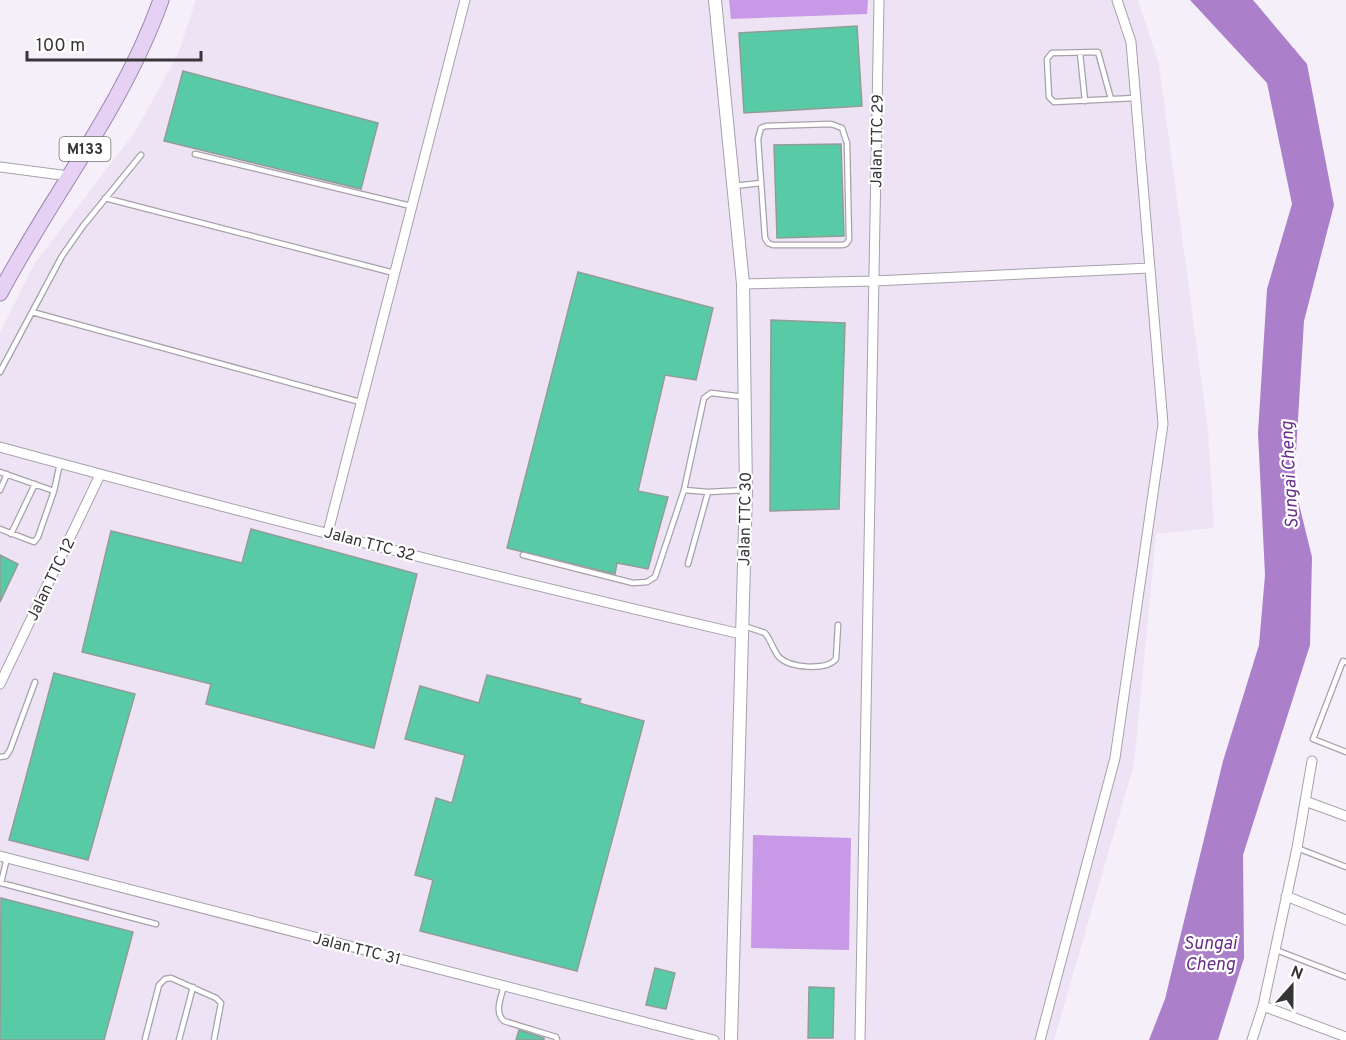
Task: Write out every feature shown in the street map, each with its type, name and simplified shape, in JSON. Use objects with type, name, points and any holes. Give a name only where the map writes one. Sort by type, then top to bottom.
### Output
[{"type":"main road","name":"M133","points":[[0,293],[128,77],[161,0]]},
{"type":"street","points":[[328,532],[465,0]]},
{"type":"street","name":"Jalan TTC 30","points":[[715,0],[743,284],[745,397],[746,490],[731,1040]]},
{"type":"street","name":"Jalan TTC 29","points":[[860,1040],[879,0]]},
{"type":"street","points":[[1040,1040],[1114,758],[1163,424],[1131,42],[1117,0]]},
{"type":"street","points":[[0,167],[69,176]]},
{"type":"street","points":[[743,284],[874,281],[1150,268]]},
{"type":"street","name":"Jalan TTC 32","points":[[0,447],[520,583],[742,630]]},
{"type":"street","name":"Jalan TTC 12","points":[[0,684],[100,475]]},
{"type":"street","points":[[1252,1040],[1263,1006],[1312,761]]},
{"type":"street","points":[[1305,801],[1346,816]]},
{"type":"street","name":"Jalan TTC 31","points":[[4,857],[714,1040]]},
{"type":"street","points":[[1286,896],[1346,920]]},
{"type":"street","points":[[1263,1006],[1346,1037]]},
{"type":"lane","points":[[1111,99],[1099,54],[1080,52],[1049,55],[1047,59],[1049,97],[1054,102],[1135,98]]},
{"type":"lane","points":[[1080,52],[1085,101]]},
{"type":"lane","points":[[831,124],[842,128],[847,143],[849,235],[846,244],[779,246],[768,243],[765,238],[761,183],[758,139],[761,128],[831,124]]},
{"type":"lane","points":[[195,154],[411,206]]},
{"type":"lane","points":[[0,372],[62,256],[105,198],[141,155]]},
{"type":"lane","points":[[734,186],[761,183]]},
{"type":"lane","points":[[105,198],[394,273]]},
{"type":"lane","points":[[32,312],[360,402]]},
{"type":"lane","points":[[523,555],[633,583],[647,582],[655,577],[684,490],[704,398],[711,393],[745,397]]},
{"type":"lane","points":[[0,529],[34,542],[38,537],[54,491],[60,463]]},
{"type":"lane","points":[[0,472],[54,491]]},
{"type":"lane","points":[[0,490],[7,474]]},
{"type":"lane","points":[[11,534],[35,484]]},
{"type":"lane","points":[[684,490],[708,492],[746,490]]},
{"type":"lane","points":[[688,564],[708,492]]},
{"type":"lane","points":[[742,630],[765,633],[778,655],[787,663],[814,666],[830,664],[836,659],[838,625]]},
{"type":"lane","points":[[1346,662],[1343,661],[1312,739],[1346,752]]},
{"type":"lane","points":[[0,757],[6,756],[10,750],[35,682]]},
{"type":"lane","points":[[1296,848],[1346,867]]},
{"type":"lane","points":[[4,857],[0,884],[156,924]]},
{"type":"lane","points":[[1274,949],[1346,977]]},
{"type":"lane","points":[[145,1039],[159,985],[171,978],[216,998],[221,1003],[213,1040]]},
{"type":"lane","points":[[504,986],[498,1011],[499,1017],[504,1021],[556,1037],[557,1040]]},
{"type":"lane","points":[[179,1040],[193,987]]},
{"type":"shaded area","points":[[196,0],[1138,0],[1159,65],[1208,431],[1214,528],[1156,534],[1134,764],[1054,1040],[0,1040],[0,333],[34,264],[135,132],[178,54]]},
{"type":"shaded area","points":[[729,0],[868,0],[867,14],[731,19]]},
{"type":"shaded area","points":[[753,835],[851,838],[849,950],[751,948]]},
{"type":"water","name":"Sungai Cheng","points":[[1190,0],[1253,0],[1307,64],[1334,205],[1304,321],[1294,484],[1312,557],[1310,645],[1243,855],[1244,958],[1218,1040],[1149,1040],[1165,999],[1223,761],[1259,645],[1265,575],[1258,433],[1267,289],[1292,204],[1267,83]]},
{"type":"building","points":[[857,26],[862,106],[744,113],[739,33]]},
{"type":"building","points":[[183,71],[378,123],[361,189],[164,141]]},
{"type":"building","points":[[841,144],[844,236],[777,238],[774,145]]},
{"type":"building","points":[[578,272],[713,308],[696,380],[665,375],[638,491],[668,497],[648,569],[617,563],[615,574],[507,548]]},
{"type":"building","points":[[771,320],[845,323],[839,509],[770,511]]},
{"type":"building","points":[[251,529],[417,574],[374,748],[206,704],[211,684],[82,652],[111,531],[242,563]]},
{"type":"building","points":[[0,555],[18,564],[0,602]]},
{"type":"building","points":[[54,673],[135,694],[88,860],[9,840]]},
{"type":"building","points":[[487,675],[581,699],[579,703],[644,721],[577,971],[420,931],[433,880],[415,875],[436,798],[452,803],[465,755],[405,739],[420,686],[479,703]]},
{"type":"building","points":[[1,898],[133,932],[104,1040],[0,1040]]},
{"type":"building","points":[[655,968],[675,973],[666,1009],[646,1005]]},
{"type":"building","points":[[809,987],[834,988],[833,1038],[808,1038]]},
{"type":"building","points":[[519,1030],[544,1038],[544,1040],[516,1040]]}]
